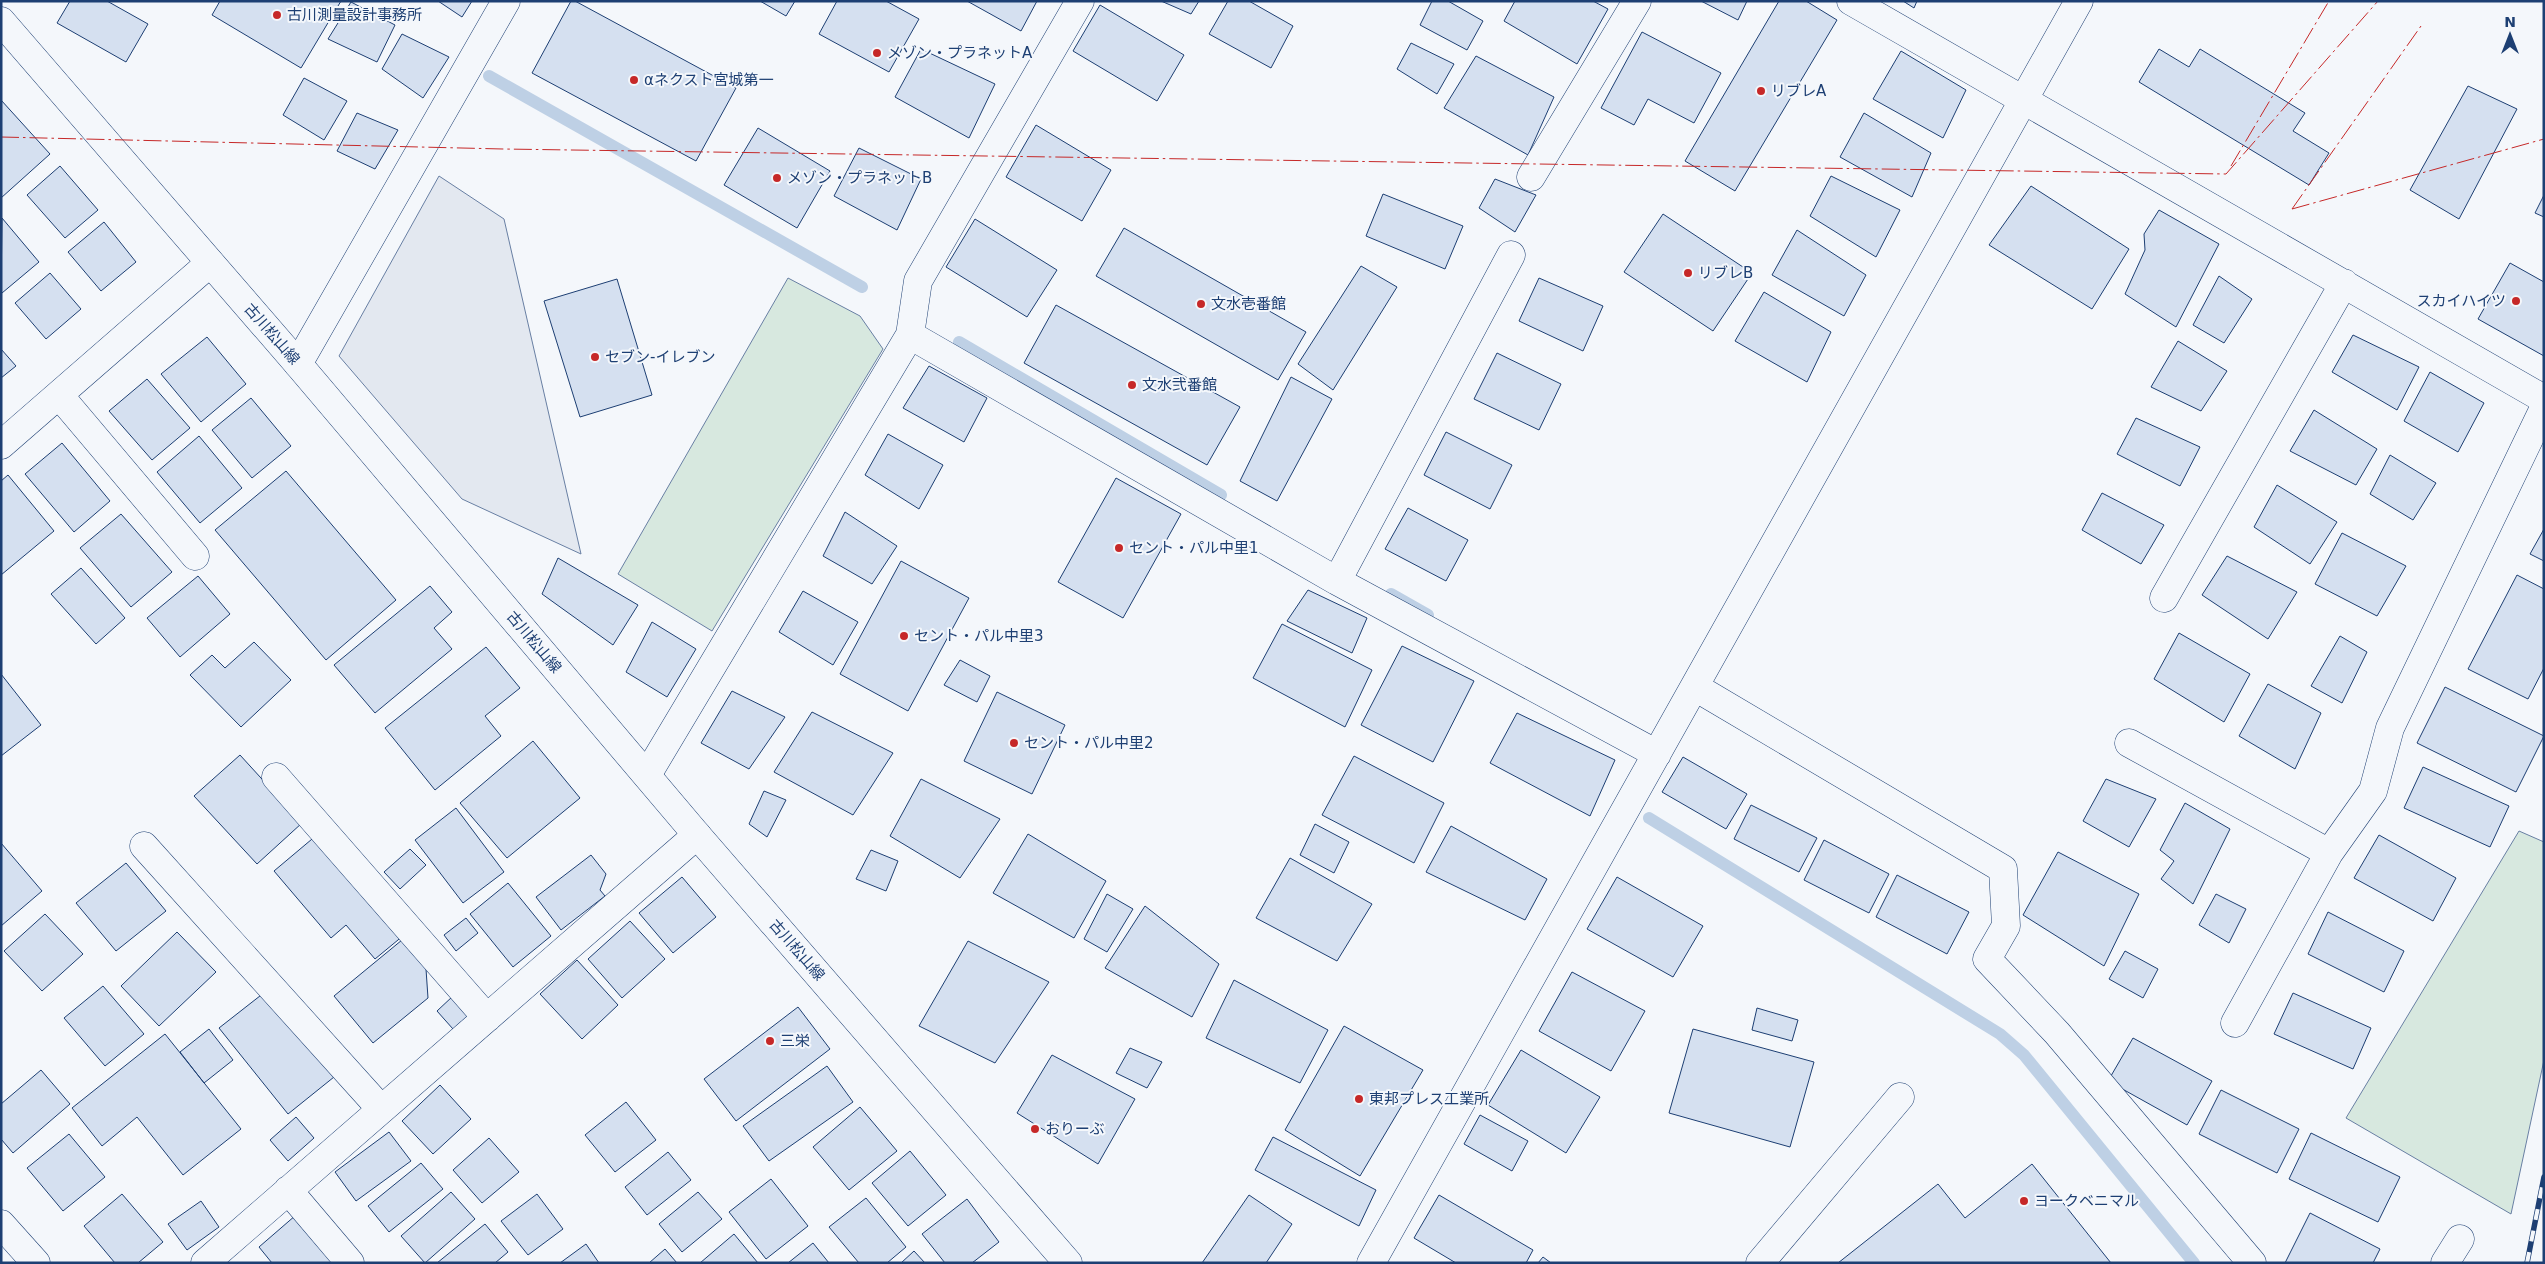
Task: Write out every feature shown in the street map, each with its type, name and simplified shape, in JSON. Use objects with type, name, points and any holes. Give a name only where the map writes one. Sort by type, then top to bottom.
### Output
[{"type":"street","points":[[298,364],[506,1]]},
{"type":"street","points":[[647,775],[910,335],[918,281],[1080,1]]},
{"type":"street","points":[[1531,176],[1637,1]]},
{"type":"street","points":[[1851,1],[2544,399]]},
{"type":"street","points":[[1371,1263],[2080,1]]},
{"type":"street","name":"古川松山線","points":[[1,21],[298,364],[697,835],[1068,1263]]},
{"type":"street","points":[[1337,581],[1511,255]]},
{"type":"street","points":[[1,445],[210,263]]},
{"type":"street","points":[[2164,598],[2344,283]]},
{"type":"street","points":[[910,335],[1337,581],[1657,754]]},
{"type":"street","points":[[59,395],[195,556]]},
{"type":"street","points":[[2235,1023],[2330,853],[2373,791],[2390,728],[2544,408]]},
{"type":"street","points":[[1695,687],[2004,869],[2006,926],[1987,958],[2057,1033],[2252,1263]]},
{"type":"street","points":[[2129,743],[2330,853]]},
{"type":"street","points":[[276,777],[487,1018]]},
{"type":"street","points":[[205,1263],[697,835]]},
{"type":"street","points":[[144,846],[381,1110]]},
{"type":"street","points":[[1760,1263],[1900,1097]]},
{"type":"street","points":[[288,1190],[350,1263]]},
{"type":"street","points":[[1,1224],[36,1263]]},
{"type":"street","points":[[2444,1263],[2460,1240]]},
{"type":"shaded area","points":[[439,176],[504,219],[581,554],[462,499],[339,356]]},
{"type":"shaded area","points":[[788,278],[860,316],[883,349],[712,631],[618,574]]},
{"type":"shaded area","points":[[2519,831],[2544,842],[2544,1060],[2511,1214],[2346,1118]]},
{"type":"building","points":[[70,1],[107,1],[148,24],[126,62],[57,23]]},
{"type":"building","points":[[220,1],[341,1],[301,68],[212,15]]},
{"type":"building","points":[[438,1],[472,1],[462,17]]},
{"type":"building","name":"αネクスト宮城第一","points":[[571,1],[575,1],[736,88],[696,161],[532,73]]},
{"type":"building","points":[[760,1],[795,1],[786,16]]},
{"type":"building","name":"メゾン・プラネットA","points":[[837,1],[886,1],[919,19],[889,72],[819,34]]},
{"type":"building","points":[[967,1],[1037,1],[1021,31]]},
{"type":"building","points":[[1161,1],[1199,1],[1191,14]]},
{"type":"building","points":[[1228,1],[1249,1],[1293,26],[1271,68],[1209,34]]},
{"type":"building","points":[[1432,1],[1448,1],[1483,21],[1467,50],[1420,25]]},
{"type":"building","points":[[1515,1],[1593,1],[1608,9],[1577,64],[1504,21]]},
{"type":"building","points":[[1701,1],[1747,1],[1738,20]]},
{"type":"building","name":"リブレA","points":[[1779,1],[1806,1],[1837,20],[1735,191],[1685,161]]},
{"type":"building","points":[[1903,1],[1917,1],[1914,8]]},
{"type":"building","points":[[351,2],[395,25],[377,62],[328,39]]},
{"type":"building","points":[[1100,5],[1184,55],[1157,101],[1073,51]]},
{"type":"building","points":[[1642,32],[1721,73],[1694,123],[1648,99],[1634,125],[1601,108]]},
{"type":"building","points":[[402,34],[449,57],[423,98],[382,69]]},
{"type":"building","points":[[1411,43],[1454,64],[1437,94],[1397,69]]},
{"type":"building","points":[[921,49],[995,84],[969,138],[895,97]]},
{"type":"building","points":[[2159,49],[2189,67],[2200,49],[2305,113],[2293,131],[2329,153],[2309,185],[2139,82]]},
{"type":"building","points":[[1901,51],[1966,90],[1943,138],[1873,99]]},
{"type":"building","points":[[1476,56],[1554,97],[1528,155],[1444,108]]},
{"type":"building","points":[[304,78],[347,101],[324,140],[283,115]]},
{"type":"building","points":[[2468,86],[2517,109],[2459,219],[2410,190]]},
{"type":"building","points":[[1,100],[50,154],[1,198]]},
{"type":"building","points":[[357,113],[398,130],[375,169],[337,151]]},
{"type":"building","points":[[1864,113],[1931,153],[1912,197],[1840,157]]},
{"type":"building","points":[[1036,125],[1111,170],[1082,221],[1006,177]]},
{"type":"building","name":"メゾン・プラネットB","points":[[758,128],[830,171],[797,228],[724,185]]},
{"type":"building","points":[[859,148],[921,179],[897,230],[834,196]]},
{"type":"building","points":[[60,166],[98,210],[65,238],[27,195]]},
{"type":"building","points":[[1831,176],[1900,210],[1876,257],[1810,216]]},
{"type":"building","points":[[1495,179],[1536,195],[1515,232],[1479,208]]},
{"type":"building","points":[[2031,186],[2129,249],[2092,309],[1989,245]]},
{"type":"building","points":[[1383,194],[1463,226],[1445,269],[1366,236]]},
{"type":"building","points":[[2544,195],[2544,217],[2535,213]]},
{"type":"building","points":[[2159,210],[2219,244],[2176,327],[2125,294],[2145,250],[2144,234]]},
{"type":"building","name":"リブレB","points":[[1663,214],[1752,273],[1713,331],[1624,272]]},
{"type":"building","points":[[2,218],[39,262],[2,293],[1,292]]},
{"type":"building","points":[[975,219],[1057,270],[1027,317],[946,267]]},
{"type":"building","points":[[104,222],[136,262],[101,291],[68,252]]},
{"type":"building","name":"文水壱番館","points":[[1124,228],[1306,332],[1278,380],[1096,276]]},
{"type":"building","points":[[1797,230],[1866,275],[1844,316],[1772,275]]},
{"type":"building","name":"スカイハイツ","points":[[2510,263],[2544,282],[2544,356],[2478,319]]},
{"type":"building","points":[[1361,266],[1397,287],[1333,390],[1298,364]]},
{"type":"building","points":[[50,273],[81,309],[46,339],[15,303]]},
{"type":"building","points":[[2219,276],[2252,299],[2224,343],[2193,325]]},
{"type":"building","points":[[1539,278],[1603,306],[1583,351],[1519,321]]},
{"type":"building","points":[[617,279],[652,395],[580,417],[544,301]]},
{"type":"building","points":[[1764,292],[1831,332],[1807,382],[1735,341]]},
{"type":"building","name":"文水弐番館","points":[[1056,305],[1240,407],[1207,465],[1024,363]]},
{"type":"building","points":[[2353,335],[2419,367],[2397,410],[2332,372]]},
{"type":"building","points":[[207,337],[246,384],[201,422],[161,374]]},
{"type":"building","points":[[2178,341],[2227,371],[2201,411],[2151,387]]},
{"type":"building","points":[[1,349],[16,366],[1,378]]},
{"type":"building","points":[[1497,353],[1561,384],[1539,430],[1474,399]]},
{"type":"building","points":[[929,366],[987,398],[964,442],[903,408]]},
{"type":"building","points":[[2430,372],[2484,403],[2458,452],[2404,421]]},
{"type":"building","points":[[1291,377],[1332,399],[1277,501],[1240,481]]},
{"type":"building","points":[[147,379],[190,428],[152,460],[109,411]]},
{"type":"building","points":[[251,398],[291,446],[252,478],[212,430]]},
{"type":"building","points":[[2314,410],[2377,449],[2356,485],[2290,451]]},
{"type":"building","points":[[2136,418],[2200,447],[2180,486],[2117,454]]},
{"type":"building","points":[[1446,432],[1512,465],[1490,509],[1424,475]]},
{"type":"building","points":[[888,434],[943,465],[919,509],[865,475]]},
{"type":"building","points":[[199,436],[242,488],[200,523],[157,472]]},
{"type":"building","points":[[62,443],[110,501],[74,532],[25,474]]},
{"type":"building","points":[[2390,455],[2436,483],[2413,520],[2370,494]]},
{"type":"building","points":[[286,471],[396,600],[326,660],[215,530]]},
{"type":"building","points":[[8,475],[54,531],[1,575],[1,481]]},
{"type":"building","name":"セント・パル中里1","points":[[1116,478],[1181,514],[1123,618],[1058,582]]},
{"type":"building","points":[[2277,485],[2337,522],[2310,564],[2254,527]]},
{"type":"building","points":[[2102,493],[2164,525],[2141,564],[2082,530]]},
{"type":"building","points":[[1408,508],[1468,540],[1446,581],[1385,549]]},
{"type":"building","points":[[845,512],[897,546],[872,584],[823,556]]},
{"type":"building","points":[[121,514],[172,572],[131,607],[80,548]]},
{"type":"building","points":[[2544,529],[2544,561],[2530,554]]},
{"type":"building","points":[[2342,533],[2406,566],[2377,616],[2315,584]]},
{"type":"building","points":[[2227,556],[2297,592],[2268,639],[2202,595]]},
{"type":"building","points":[[558,558],[638,605],[613,645],[542,594]]},
{"type":"building","name":"セント・パル中里3","points":[[901,561],[969,598],[908,711],[840,674]]},
{"type":"building","points":[[81,568],[125,618],[96,644],[51,594]]},
{"type":"building","points":[[2517,575],[2544,589],[2544,668],[2528,699],[2468,669]]},
{"type":"building","points":[[198,576],[230,614],[180,657],[147,618]]},
{"type":"building","points":[[430,586],[452,612],[434,628],[452,649],[375,713],[334,665]]},
{"type":"building","points":[[1308,590],[1367,618],[1352,653],[1287,621]]},
{"type":"building","points":[[803,591],[858,622],[833,665],[779,632]]},
{"type":"building","points":[[652,622],[696,649],[667,697],[626,672]]},
{"type":"building","points":[[1282,624],[1372,670],[1345,727],[1253,678]]},
{"type":"building","points":[[2179,633],[2250,674],[2224,722],[2154,679]]},
{"type":"building","points":[[2340,636],[2367,652],[2342,703],[2311,686]]},
{"type":"building","points":[[254,642],[291,680],[241,727],[190,675],[212,655],[225,668]]},
{"type":"building","points":[[1402,646],[1474,681],[1433,762],[1361,725]]},
{"type":"building","points":[[486,647],[520,688],[485,716],[501,736],[435,790],[385,728]]},
{"type":"building","points":[[960,660],[990,676],[977,702],[944,685]]},
{"type":"building","points":[[1,674],[41,725],[1,756]]},
{"type":"building","points":[[2268,684],[2321,713],[2295,769],[2239,736]]},
{"type":"building","points":[[2445,687],[2544,736],[2516,792],[2417,743]]},
{"type":"building","points":[[732,691],[785,717],[749,769],[701,743]]},
{"type":"building","name":"セント・パル中里2","points":[[997,692],[1065,725],[1032,794],[964,761]]},
{"type":"building","points":[[812,712],[893,753],[853,815],[774,772]]},
{"type":"building","points":[[1517,713],[1615,760],[1590,816],[1490,763]]},
{"type":"building","points":[[533,741],[580,798],[507,858],[460,803]]},
{"type":"building","points":[[240,755],[302,823],[257,864],[194,796]]},
{"type":"building","points":[[1354,756],[1444,803],[1414,863],[1322,815]]},
{"type":"building","points":[[1683,757],[1747,794],[1726,829],[1662,792]]},
{"type":"building","points":[[2423,767],[2509,806],[2490,847],[2404,808]]},
{"type":"building","points":[[921,779],[1000,819],[960,878],[890,836]]},
{"type":"building","points":[[2106,779],[2156,799],[2129,847],[2083,821]]},
{"type":"building","points":[[764,791],[786,800],[767,837],[749,824]]},
{"type":"building","points":[[2185,803],[2230,829],[2193,904],[2161,879],[2174,861],[2160,850]]},
{"type":"building","points":[[1751,805],[1817,838],[1799,872],[1734,839]]},
{"type":"building","points":[[456,808],[504,872],[463,903],[415,840]]},
{"type":"building","points":[[1315,824],[1349,842],[1334,873],[1300,855]]},
{"type":"building","points":[[1451,826],[1547,879],[1525,920],[1426,872]]},
{"type":"building","points":[[318,834],[404,935],[375,959],[346,925],[331,938],[274,871]]},
{"type":"building","points":[[1028,834],[1106,881],[1074,938],[993,893]]},
{"type":"building","points":[[2379,835],[2456,878],[2433,921],[2354,878]]},
{"type":"building","points":[[1824,840],[1889,874],[1869,913],[1804,880]]},
{"type":"building","points":[[1,843],[42,891],[1,926]]},
{"type":"building","points":[[410,849],[426,865],[400,889],[384,872]]},
{"type":"building","points":[[871,850],[898,861],[886,891],[856,879]]},
{"type":"building","points":[[2058,852],[2139,894],[2104,966],[2023,915]]},
{"type":"building","points":[[591,855],[606,874],[600,890],[605,896],[561,930],[536,897]]},
{"type":"building","points":[[1290,858],[1372,904],[1337,961],[1256,918]]},
{"type":"building","points":[[126,863],[166,911],[116,951],[76,903]]},
{"type":"building","points":[[1897,875],[1969,912],[1947,954],[1876,917]]},
{"type":"building","points":[[682,877],[716,917],[673,953],[639,913]]},
{"type":"building","points":[[1617,877],[1703,926],[1673,977],[1587,929]]},
{"type":"building","points":[[508,883],[551,936],[513,967],[470,914]]},
{"type":"building","points":[[1107,894],[1133,909],[1107,952],[1084,939]]},
{"type":"building","points":[[2216,894],[2246,909],[2229,943],[2199,925]]},
{"type":"building","points":[[1145,906],[1219,964],[1192,1017],[1105,968]]},
{"type":"building","points":[[2328,912],[2404,951],[2384,992],[2308,954]]},
{"type":"building","points":[[45,914],[83,954],[42,991],[4,951]]},
{"type":"building","points":[[466,918],[478,933],[456,951],[444,935]]},
{"type":"building","points":[[630,921],[665,959],[622,998],[588,959]]},
{"type":"building","points":[[177,932],[216,972],[159,1026],[121,986]]},
{"type":"building","points":[[402,940],[426,969],[428,998],[373,1043],[334,996]]},
{"type":"building","points":[[968,941],[1049,982],[995,1063],[919,1026]]},
{"type":"building","points":[[2125,951],[2158,969],[2143,998],[2109,979]]},
{"type":"building","points":[[577,960],[618,1005],[582,1039],[540,994]]},
{"type":"building","points":[[1572,972],[1645,1011],[1611,1071],[1539,1031]]},
{"type":"building","points":[[1234,980],[1328,1030],[1300,1083],[1206,1038]]},
{"type":"building","points":[[103,986],[144,1034],[105,1066],[64,1018]]},
{"type":"building","points":[[265,992],[334,1077],[288,1114],[219,1028]]},
{"type":"building","points":[[2293,993],[2371,1028],[2353,1069],[2274,1034]]},
{"type":"building","points":[[453,996],[470,1014],[453,1029],[437,1011]]},
{"type":"building","points":[[798,1007],[830,1049],[736,1121],[704,1079]]},
{"type":"building","points":[[1757,1008],[1798,1020],[1792,1041],[1752,1030]]},
{"type":"building","points":[[1344,1026],[1423,1070],[1360,1176],[1285,1130]]},
{"type":"building","points":[[209,1029],[233,1060],[204,1083],[180,1052]]},
{"type":"building","points":[[1693,1029],[1814,1062],[1790,1147],[1669,1113]]},
{"type":"building","points":[[165,1034],[241,1129],[183,1175],[137,1117],[102,1146],[72,1108]]},
{"type":"building","points":[[2133,1038],[2212,1081],[2187,1125],[2108,1081]]},
{"type":"building","points":[[1130,1048],[1162,1062],[1147,1088],[1116,1073]]},
{"type":"building","points":[[1521,1050],[1600,1097],[1566,1153],[1488,1105]]},
{"type":"building","points":[[1052,1055],[1135,1099],[1098,1164],[1017,1113]]},
{"type":"building","points":[[827,1066],[853,1102],[769,1161],[743,1126]]},
{"type":"building","points":[[41,1070],[70,1104],[13,1153],[1,1139],[1,1104]]},
{"type":"building","points":[[440,1085],[471,1119],[433,1154],[402,1121]]},
{"type":"building","points":[[2221,1090],[2299,1129],[2277,1173],[2199,1134]]},
{"type":"building","points":[[626,1102],[656,1140],[615,1172],[585,1135]]},
{"type":"building","points":[[860,1107],[897,1151],[849,1190],[813,1147]]},
{"type":"building","points":[[1480,1115],[1528,1141],[1512,1171],[1464,1144]]},
{"type":"building","points":[[296,1117],[314,1138],[288,1161],[270,1140]]},
{"type":"building","points":[[389,1132],[411,1161],[356,1201],[335,1172]]},
{"type":"building","points":[[2311,1133],[2400,1177],[2378,1222],[2289,1179]]},
{"type":"building","points":[[69,1134],[105,1177],[63,1211],[27,1168]]},
{"type":"building","points":[[1273,1137],[1376,1190],[1359,1226],[1255,1170]]},
{"type":"building","points":[[489,1138],[519,1172],[482,1203],[453,1170]]},
{"type":"building","points":[[910,1151],[946,1195],[908,1226],[872,1183]]},
{"type":"building","points":[[668,1152],[691,1180],[647,1215],[625,1187]]},
{"type":"building","points":[[421,1163],[443,1189],[389,1232],[368,1206]]},
{"type":"building","name":"ヨークベニマル","points":[[2032,1164],[2111,1263],[1838,1263],[1938,1184],[1965,1218]]},
{"type":"building","points":[[771,1179],[808,1226],[766,1259],[729,1212]]},
{"type":"building","points":[[451,1192],[475,1219],[425,1263],[401,1236]]},
{"type":"building","points":[[698,1192],[722,1219],[682,1252],[659,1224]]},
{"type":"building","points":[[122,1194],[163,1242],[138,1263],[115,1263],[84,1226]]},
{"type":"building","points":[[537,1194],[563,1229],[528,1255],[501,1221]]},
{"type":"building","points":[[1249,1195],[1292,1224],[1266,1263],[1202,1263]]},
{"type":"building","points":[[1439,1195],[1533,1250],[1526,1263],[1456,1263],[1414,1238]]},
{"type":"building","points":[[866,1198],[906,1247],[887,1263],[859,1263],[829,1227]]},
{"type":"building","points":[[967,1199],[999,1242],[972,1263],[945,1263],[922,1234]]},
{"type":"building","points":[[201,1201],[219,1227],[187,1250],[168,1224]]},
{"type":"building","points":[[2310,1213],[2380,1249],[2373,1263],[2285,1263]]},
{"type":"building","points":[[296,1215],[338,1263],[272,1263],[259,1247]]},
{"type":"building","points":[[485,1224],[508,1252],[495,1263],[437,1263]]},
{"type":"building","points":[[734,1234],[758,1263],[700,1263]]},
{"type":"building","points":[[813,1243],[829,1263],[788,1263]]},
{"type":"building","points":[[586,1244],[599,1263],[560,1263]]},
{"type":"building","points":[[665,1249],[677,1263],[649,1263]]},
{"type":"building","points":[[914,1251],[925,1263],[901,1263]]},
{"type":"building","points":[[1543,1257],[1551,1263],[1538,1263]]},
{"type":"waterway","points":[[489,76],[862,287]]},
{"type":"waterway","points":[[959,342],[1221,495]]},
{"type":"waterway","points":[[1391,594],[1428,615]]},
{"type":"waterway","points":[[1649,818],[2000,1034],[2024,1055],[2194,1263]]},
{"type":"railway","points":[[2527,1263],[2544,1177]]},
{"type":"power","points":[[2231,166],[2329,1]]},
{"type":"power","points":[[1,137],[503,149],[2226,174],[2378,1]]},
{"type":"power","points":[[2292,209],[2421,26]]},
{"type":"power","points":[[2292,209],[2544,139]]},
{"type":"place","name":"古川測量設計事務所","points":[[277,15]]},
{"type":"place","name":"メゾン・プラネットA","points":[[877,53]]},
{"type":"place","name":"αネクスト宮城第一","points":[[634,80]]},
{"type":"place","name":"リブレA","points":[[1761,91]]},
{"type":"place","name":"メゾン・プラネットB","points":[[777,178]]},
{"type":"place","name":"リブレB","points":[[1688,273]]},
{"type":"place","name":"スカイハイツ","points":[[2516,301]]},
{"type":"place","name":"文水壱番館","points":[[1201,304]]},
{"type":"place","name":"セブン-イレブン","points":[[595,357]]},
{"type":"place","name":"文水弐番館","points":[[1132,385]]},
{"type":"place","name":"セント・パル中里1","points":[[1119,548]]},
{"type":"place","name":"セント・パル中里3","points":[[904,636]]},
{"type":"place","name":"セント・パル中里2","points":[[1014,743]]},
{"type":"place","name":"三栄","points":[[770,1041]]},
{"type":"place","name":"東邦プレス工業所","points":[[1359,1099]]},
{"type":"place","name":"おりーぶ","points":[[1035,1129]]},
{"type":"place","name":"ヨークベニマル","points":[[2024,1201]]}]
